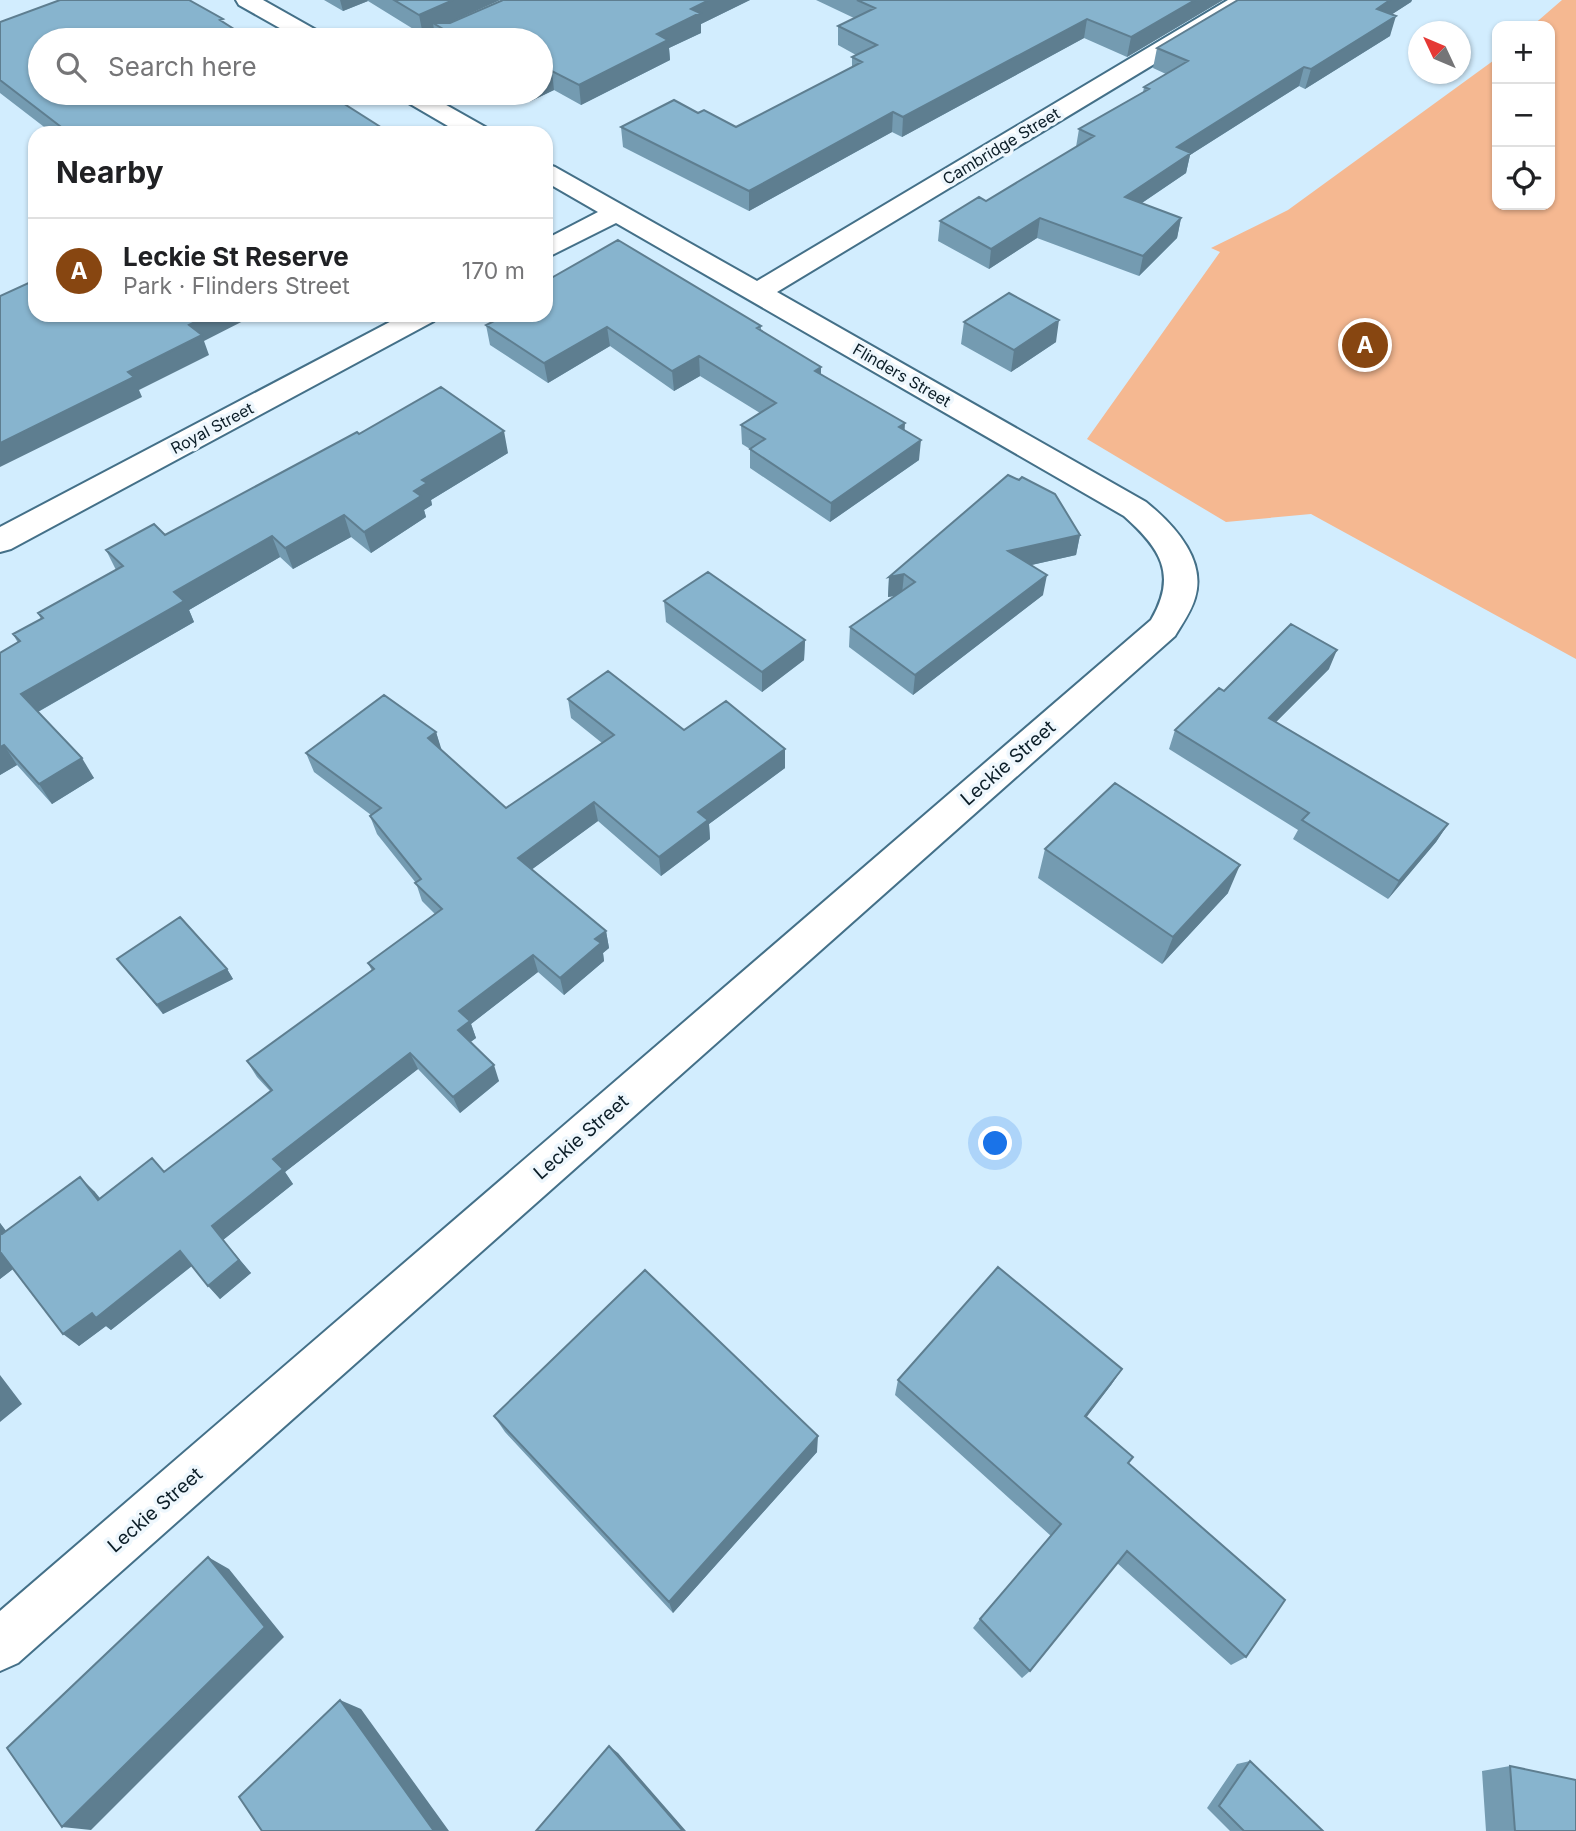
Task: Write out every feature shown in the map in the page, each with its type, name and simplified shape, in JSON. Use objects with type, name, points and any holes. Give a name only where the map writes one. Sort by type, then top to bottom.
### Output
[{"type":"street","points":[[247,0],[296,28]]},
{"type":"street","name":"Cambridge Street","points":[[758,292],[1244,0]]},
{"type":"street","points":[[429,105],[466,126]]},
{"type":"street","name":"Flinders Street","points":[[553,176],[1135,509],[1168,539],[1179,566],[1180,593],[1163,628]]},
{"type":"street","points":[[553,246],[616,213]]},
{"type":"street","name":"Royal Street","points":[[0,541],[411,322]]},
{"type":"street","name":"Leckie Street","points":[[0,1645],[1163,628]]},
{"type":"shaded area","points":[[1562,0],[1576,0],[1576,659],[1311,514],[1226,522],[1087,439],[1220,252],[1211,248],[1288,210],[1461,84],[1471,84],[1471,77],[1492,62],[1492,210],[1555,210],[1555,21],[1538,21]]},
{"type":"building","points":[[60,0],[189,0],[223,19],[220,20],[232,28],[28,28],[28,102],[0,80],[0,22]]},
{"type":"building","points":[[394,0],[453,0],[419,15]]},
{"type":"building","points":[[503,0],[709,0],[691,9],[700,13],[657,34],[668,40],[579,85],[553,72],[553,28],[442,28],[433,23],[450,23]]},
{"type":"building","points":[[857,0],[1195,0],[1131,37],[1087,19],[903,117],[893,112],[749,191],[621,127],[674,100],[698,113],[704,110],[736,127],[862,62],[852,57],[877,45],[838,26],[875,8]]},
{"type":"building","points":[[1238,0],[1390,0],[1377,9],[1396,16],[1311,69],[1304,67],[1177,147],[1191,153],[1125,197],[1181,218],[1143,256],[1040,218],[991,249],[940,221],[979,197],[986,201],[1094,136],[1079,129],[1149,89],[1144,87],[1188,61],[1157,48]]},
{"type":"building","points":[[33,105],[346,105],[379,126],[60,126]]},
{"type":"building","points":[[618,240],[761,326],[757,328],[821,367],[815,371],[905,423],[899,427],[921,440],[831,503],[750,449],[765,439],[741,425],[776,403],[699,356],[672,371],[607,327],[544,363],[486,325],[492,322],[553,322],[553,277]]},
{"type":"building","points":[[28,283],[28,322],[195,322],[189,325],[202,335],[128,372],[134,377],[0,443],[0,296]]},
{"type":"building","points":[[1009,293],[1059,320],[1014,350],[964,322]]},
{"type":"building","points":[[441,387],[504,431],[422,480],[427,483],[414,491],[421,496],[364,532],[344,515],[285,548],[272,536],[174,592],[184,601],[21,694],[82,758],[39,784],[4,745],[0,747],[0,653],[20,641],[13,634],[43,618],[38,613],[123,566],[106,550],[154,524],[165,535],[357,432],[359,434]]},
{"type":"building","points":[[1008,475],[1019,480],[1022,477],[1055,494],[1080,535],[1008,551],[1047,575],[915,675],[850,627],[915,582],[904,574],[889,577]]},
{"type":"building","points":[[708,572],[805,640],[762,672],[664,601]]},
{"type":"building","points":[[1291,624],[1337,650],[1269,718],[1448,824],[1399,881],[1302,820],[1309,813],[1175,730],[1219,688],[1224,691]]},
{"type":"building","points":[[608,671],[684,730],[726,701],[785,749],[698,812],[708,820],[659,857],[594,802],[518,858],[606,931],[595,939],[601,943],[560,978],[533,955],[459,1011],[470,1021],[458,1030],[494,1065],[453,1097],[410,1053],[273,1159],[283,1169],[212,1226],[239,1260],[208,1286],[180,1251],[96,1318],[92,1313],[63,1334],[0,1253],[0,1232],[2,1234],[80,1177],[98,1200],[152,1158],[164,1172],[272,1090],[247,1061],[374,969],[368,963],[442,909],[415,883],[421,879],[370,816],[381,808],[306,753],[384,695],[436,732],[428,738],[506,808],[614,735],[568,699]]},
{"type":"building","points":[[1115,783],[1240,865],[1173,937],[1045,849]]},
{"type":"building","points":[[180,917],[227,969],[157,1005],[117,959]]},
{"type":"building","points":[[998,1267],[1122,1369],[1085,1416],[1133,1457],[1128,1463],[1285,1600],[1246,1657],[1127,1551],[1030,1671],[980,1619],[1061,1524],[898,1380]]},
{"type":"building","points":[[645,1270],[818,1436],[669,1602],[494,1416]]},
{"type":"building","points":[[208,1557],[265,1627],[62,1827],[7,1748]]},
{"type":"building","points":[[340,1700],[434,1831],[262,1831],[239,1797]]},
{"type":"building","points":[[609,1746],[683,1831],[536,1831]]},
{"type":"building","points":[[1250,1761],[1323,1831],[1244,1831],[1219,1806]]},
{"type":"building","points":[[1510,1766],[1576,1780],[1576,1831],[1515,1831]]},
{"type":"place","name":"Leckie St Reserve","points":[[1365,345]]}]
